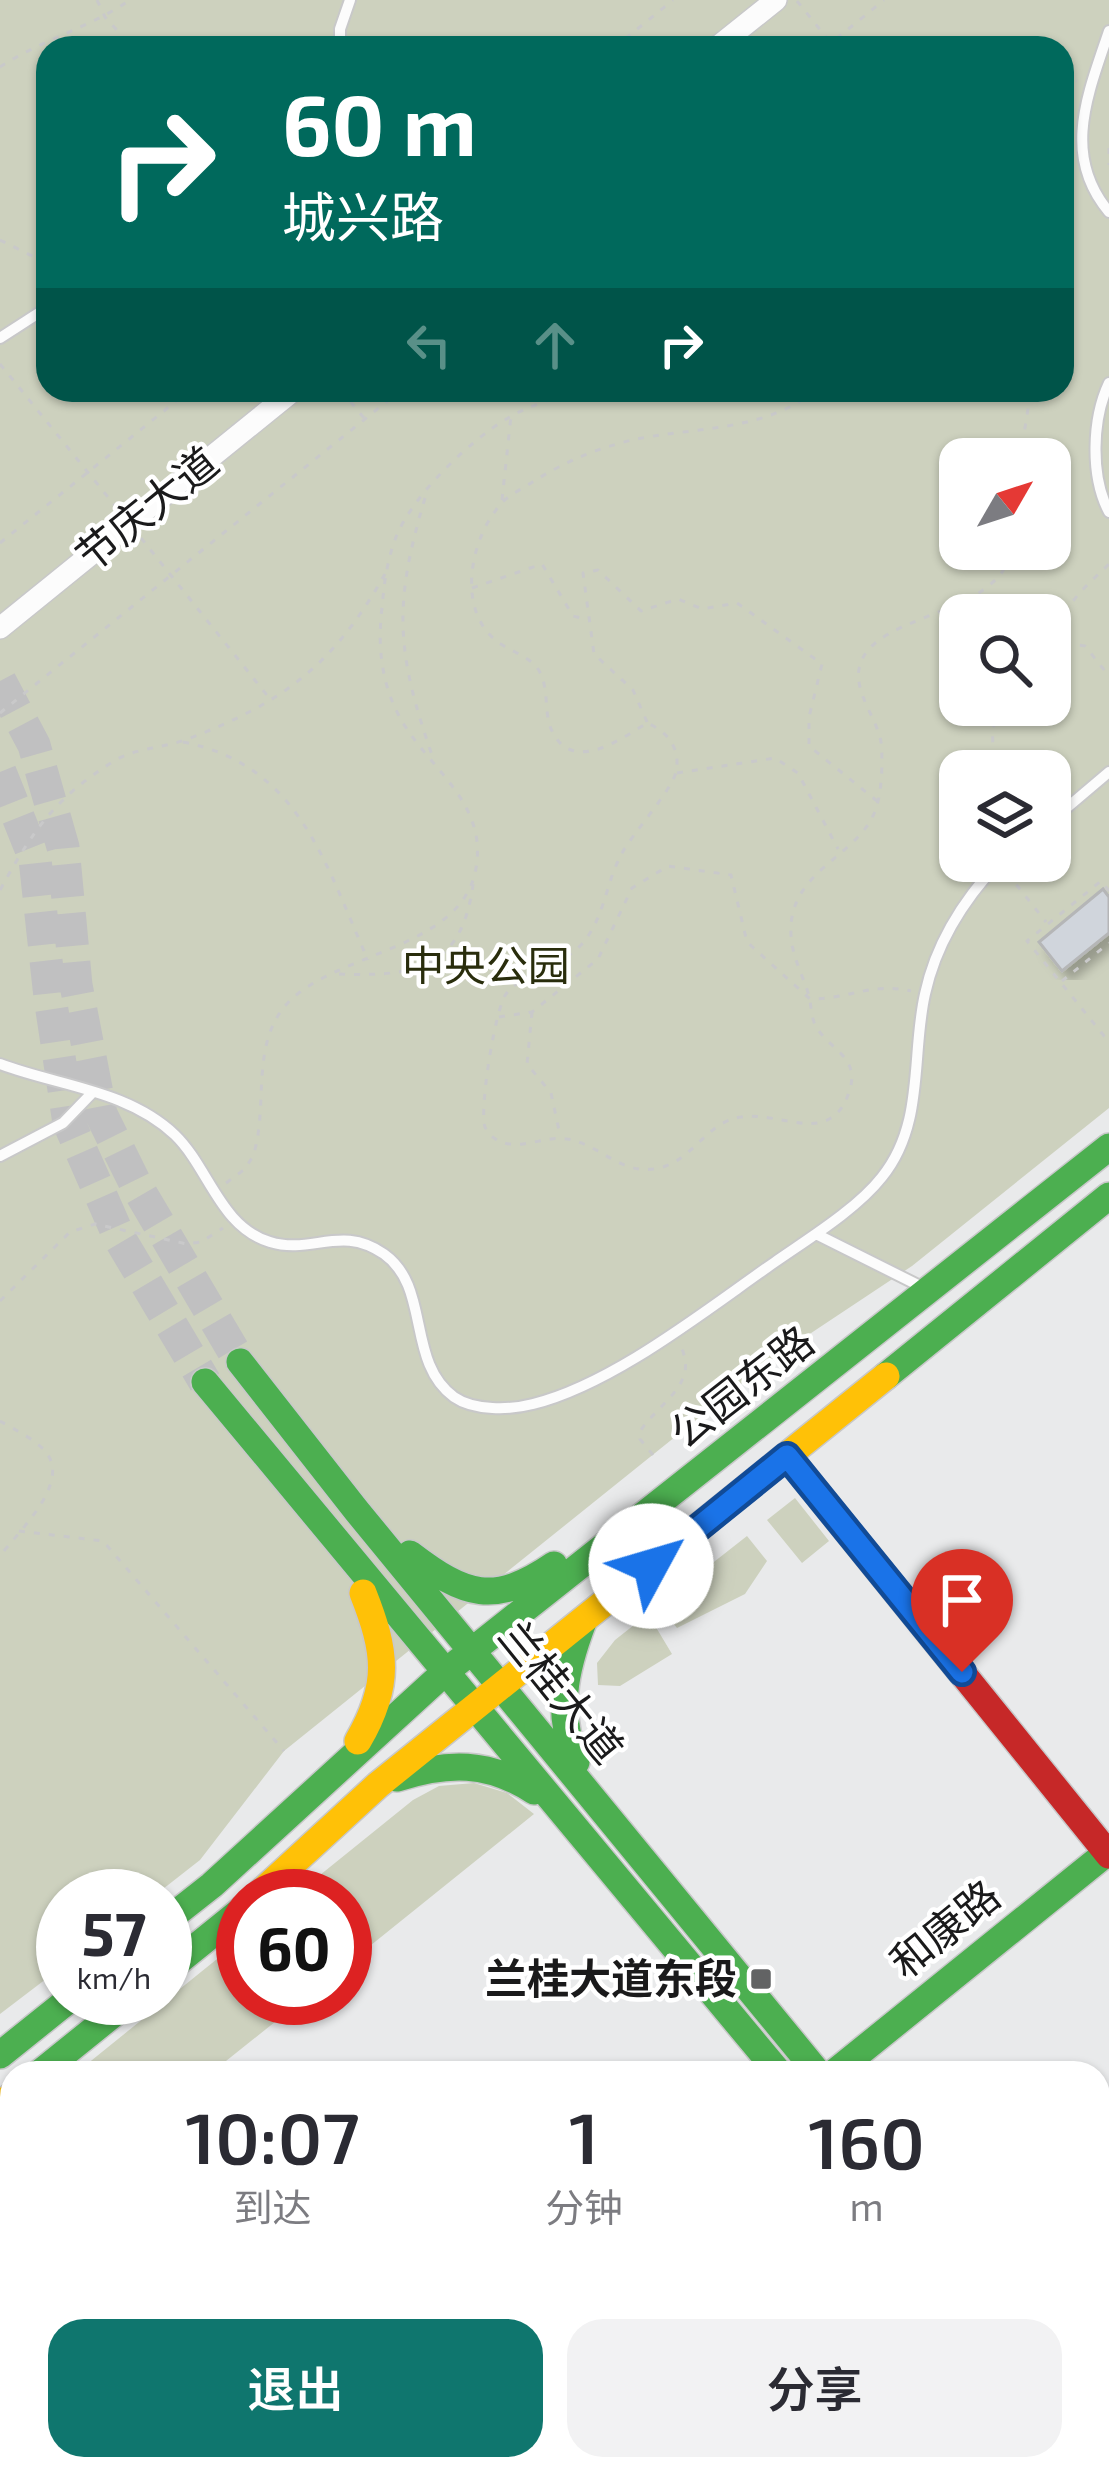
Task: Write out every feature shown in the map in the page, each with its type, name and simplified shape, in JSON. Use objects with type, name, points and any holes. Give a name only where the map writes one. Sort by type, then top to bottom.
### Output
[{"type":"main road","name":"公园东路","points":[[192,1901],[444,1673],[1109,1147]]},
{"type":"main road","name":"公园东路","points":[[286,1869],[378,1785],[1109,1196]]},
{"type":"main road","name":"兰桂大道","points":[[240,1362],[808,2061]]},
{"type":"main road","name":"兰桂大道","points":[[206,1382],[769,2061]]},
{"type":"main road","points":[[787,1456],[1108,1853]]},
{"type":"main road","points":[[356,1510],[436,1575],[476,1595],[527,1586],[625,1512],[673,1494]]},
{"type":"main road","points":[[338,1772],[364,1733],[386,1677],[381,1636],[349,1558]]},
{"type":"main road","points":[[584,1621],[560,1692],[562,1732],[592,1796]]},
{"type":"main road","points":[[378,1785],[433,1766],[477,1764],[513,1776],[565,1813]]},
{"type":"main road","name":"和康路","points":[[849,2061],[1108,1853]]},
{"type":"main road","points":[[192,1950],[216,1931]]},
{"type":"main road","points":[[0,2055],[37,2025]]},
{"type":"main road","points":[[55,2061],[100,2025]]},
{"type":"street","points":[[731,36],[776,0]]},
{"type":"street","name":"节庆大道","points":[[0,628],[279,402]]},
{"type":"lane","points":[[340,36],[350,0]]},
{"type":"lane","points":[[1109,31],[1090,86],[1082,146],[1087,181],[1109,212]]},
{"type":"lane","points":[[0,338],[36,315]]},
{"type":"lane","points":[[1109,383],[1096,450],[1100,495],[1109,512]]},
{"type":"lane","points":[[1071,804],[1109,772]]},
{"type":"lane","points":[[0,1064],[134,1106],[176,1136],[235,1221],[270,1242],[304,1244],[339,1237],[369,1244],[392,1260],[408,1286],[429,1369],[455,1398],[488,1408],[532,1405],[589,1383],[674,1333],[816,1234],[881,1180],[896,1155],[914,1101],[925,994],[958,914],[983,882]]},
{"type":"lane","points":[[0,1156],[76,1114],[93,1091]]},
{"type":"lane","points":[[816,1234],[931,1292]]},
{"type":"path","points":[[98,0],[105,17],[122,36]]},
{"type":"path","points":[[59,36],[105,17],[130,0]]},
{"type":"path","points":[[629,36],[673,0]]},
{"type":"path","points":[[796,0],[825,36]]},
{"type":"path","points":[[844,36],[884,0]]},
{"type":"path","points":[[0,67],[36,48]]},
{"type":"path","points":[[1109,148],[1109,165]]},
{"type":"path","points":[[0,240],[36,258]]},
{"type":"path","points":[[0,543],[175,402]]},
{"type":"path","points":[[351,402],[365,419]]},
{"type":"path","points":[[0,713],[386,402]]},
{"type":"path","points":[[335,974],[401,974],[437,958],[463,928],[470,910],[475,875],[472,815],[405,726],[384,676],[379,646],[386,572],[397,534],[465,450],[511,416],[545,402]]},
{"type":"path","points":[[502,502],[565,462],[630,441],[766,417],[799,402]]},
{"type":"path","points":[[1023,438],[1029,402]]},
{"type":"path","points":[[511,416],[502,502],[476,553],[471,589],[479,620],[491,636],[529,659],[542,675],[552,731],[573,750],[604,749],[647,723]]},
{"type":"path","points":[[426,494],[403,581],[400,618],[410,686],[433,759]]},
{"type":"path","points":[[471,589],[542,564],[573,616],[587,619]]},
{"type":"path","points":[[1071,603],[1109,564]]},
{"type":"path","points":[[878,802],[808,746],[809,718],[822,664],[737,603],[702,609],[678,599],[641,611],[598,570],[583,573],[594,654],[632,690],[647,723],[663,729],[673,742],[676,773],[619,859],[602,913],[581,944],[556,966],[520,982],[506,994],[496,1017],[483,1124],[493,1138],[510,1145],[561,1137],[585,1142],[608,1160],[631,1168],[657,1169],[687,1156],[718,1124],[760,1116],[803,1126],[822,1122],[850,1092],[852,1071],[844,1053],[826,1040],[813,1021],[794,954],[793,909],[839,850],[862,836],[878,802],[881,745],[859,684],[860,664],[870,649],[894,632],[976,596],[1001,570]]},
{"type":"path","points":[[0,890],[45,815],[116,760],[181,741],[272,702],[324,661],[357,623],[386,572]]},
{"type":"path","points":[[1071,644],[1084,646],[1109,676]]},
{"type":"path","points":[[181,741],[232,756],[297,810],[368,960]]},
{"type":"path","points":[[676,773],[775,758],[798,773],[839,850]]},
{"type":"path","points":[[496,1017],[532,1012],[598,959],[632,888],[668,866],[731,875],[747,942],[810,999],[836,999],[884,985],[925,994]]},
{"type":"path","points":[[214,1191],[245,1169],[254,1156],[266,1044],[273,1024],[301,991],[442,920],[460,902],[475,875]]},
{"type":"path","points":[[1109,891],[1101,881],[1027,941],[1109,1042]]},
{"type":"path","points":[[1015,882],[1048,924]]},
{"type":"path","points":[[1060,982],[1109,943]]},
{"type":"path","points":[[532,1012],[527,1064],[550,1093],[561,1137]]},
{"type":"path","points":[[0,1301],[70,1232],[95,1224],[188,1244],[202,1242],[235,1221]]},
{"type":"path","points":[[653,1455],[640,1439],[641,1430],[685,1380],[688,1368],[674,1333]]},
{"type":"path","points":[[0,1420],[46,1451],[54,1467],[49,1490],[0,1556]]},
{"type":"path","points":[[19,1531],[103,1541],[284,1751]]},
{"type":"green space","name":"中央公园","points":[[0,0],[1109,0],[1109,1108],[912,1266],[772,1359],[284,1751],[188,1869],[36,1869],[36,1987],[0,2014]]},
{"type":"green space","points":[[795,1498],[829,1541],[802,1563],[767,1520]]},
{"type":"green space","points":[[747,1536],[767,1561],[745,1594],[677,1628],[659,1605]]},
{"type":"green space","points":[[648,1614],[672,1654],[620,1686],[598,1685],[597,1663],[615,1640]]},
{"type":"green space","points":[[474,1783],[507,1793],[534,1814],[372,1944],[372,1869],[327,1869],[413,1800],[439,1786]]},
{"type":"green space","points":[[216,1960],[216,2025],[271,2025],[226,2061],[91,2061],[135,2025],[192,2025],[192,1979]]},
{"type":"building","points":[[1103,889],[1109,897],[1109,933],[1062,971],[1039,942]]},
{"type":"tunnel","points":[[0,681],[34,745],[63,847],[76,985],[101,1114],[136,1185],[240,1362]]},
{"type":"tunnel","points":[[0,772],[35,859],[69,1123],[120,1239],[205,1382]]},
{"type":"traffic: fast","points":[[192,1901],[444,1673],[1109,1147]]},
{"type":"traffic: fast","points":[[886,1376],[1109,1196]]},
{"type":"traffic: fast","points":[[240,1362],[808,2061]]},
{"type":"traffic: fast","points":[[205,1382],[769,2061]]},
{"type":"traffic: fast","points":[[410,1554],[447,1579],[480,1591],[514,1586],[554,1565]]},
{"type":"traffic: fast","points":[[576,1762],[564,1708],[571,1658],[583,1622]]},
{"type":"traffic: fast","points":[[397,1778],[467,1767],[500,1774],[534,1791]]},
{"type":"traffic: fast","points":[[849,2061],[1109,1851]]},
{"type":"traffic: fast","points":[[192,1950],[216,1931]]},
{"type":"traffic: fast","points":[[0,2055],[37,2025]]},
{"type":"traffic: fast","points":[[55,2061],[100,2025]]},
{"type":"traffic: slow","points":[[286,1869],[378,1785],[886,1376]]},
{"type":"traffic: slow","points":[[358,1741],[376,1702],[382,1668],[377,1633],[363,1593]]},
{"type":"traffic: jam","points":[[787,1456],[1109,1855]]},
{"type":"place","name":"兰桂大道东段","points":[[761,1979]]},
{"type":"route","points":[[651,1566],[787,1456],[962,1672]]}]
